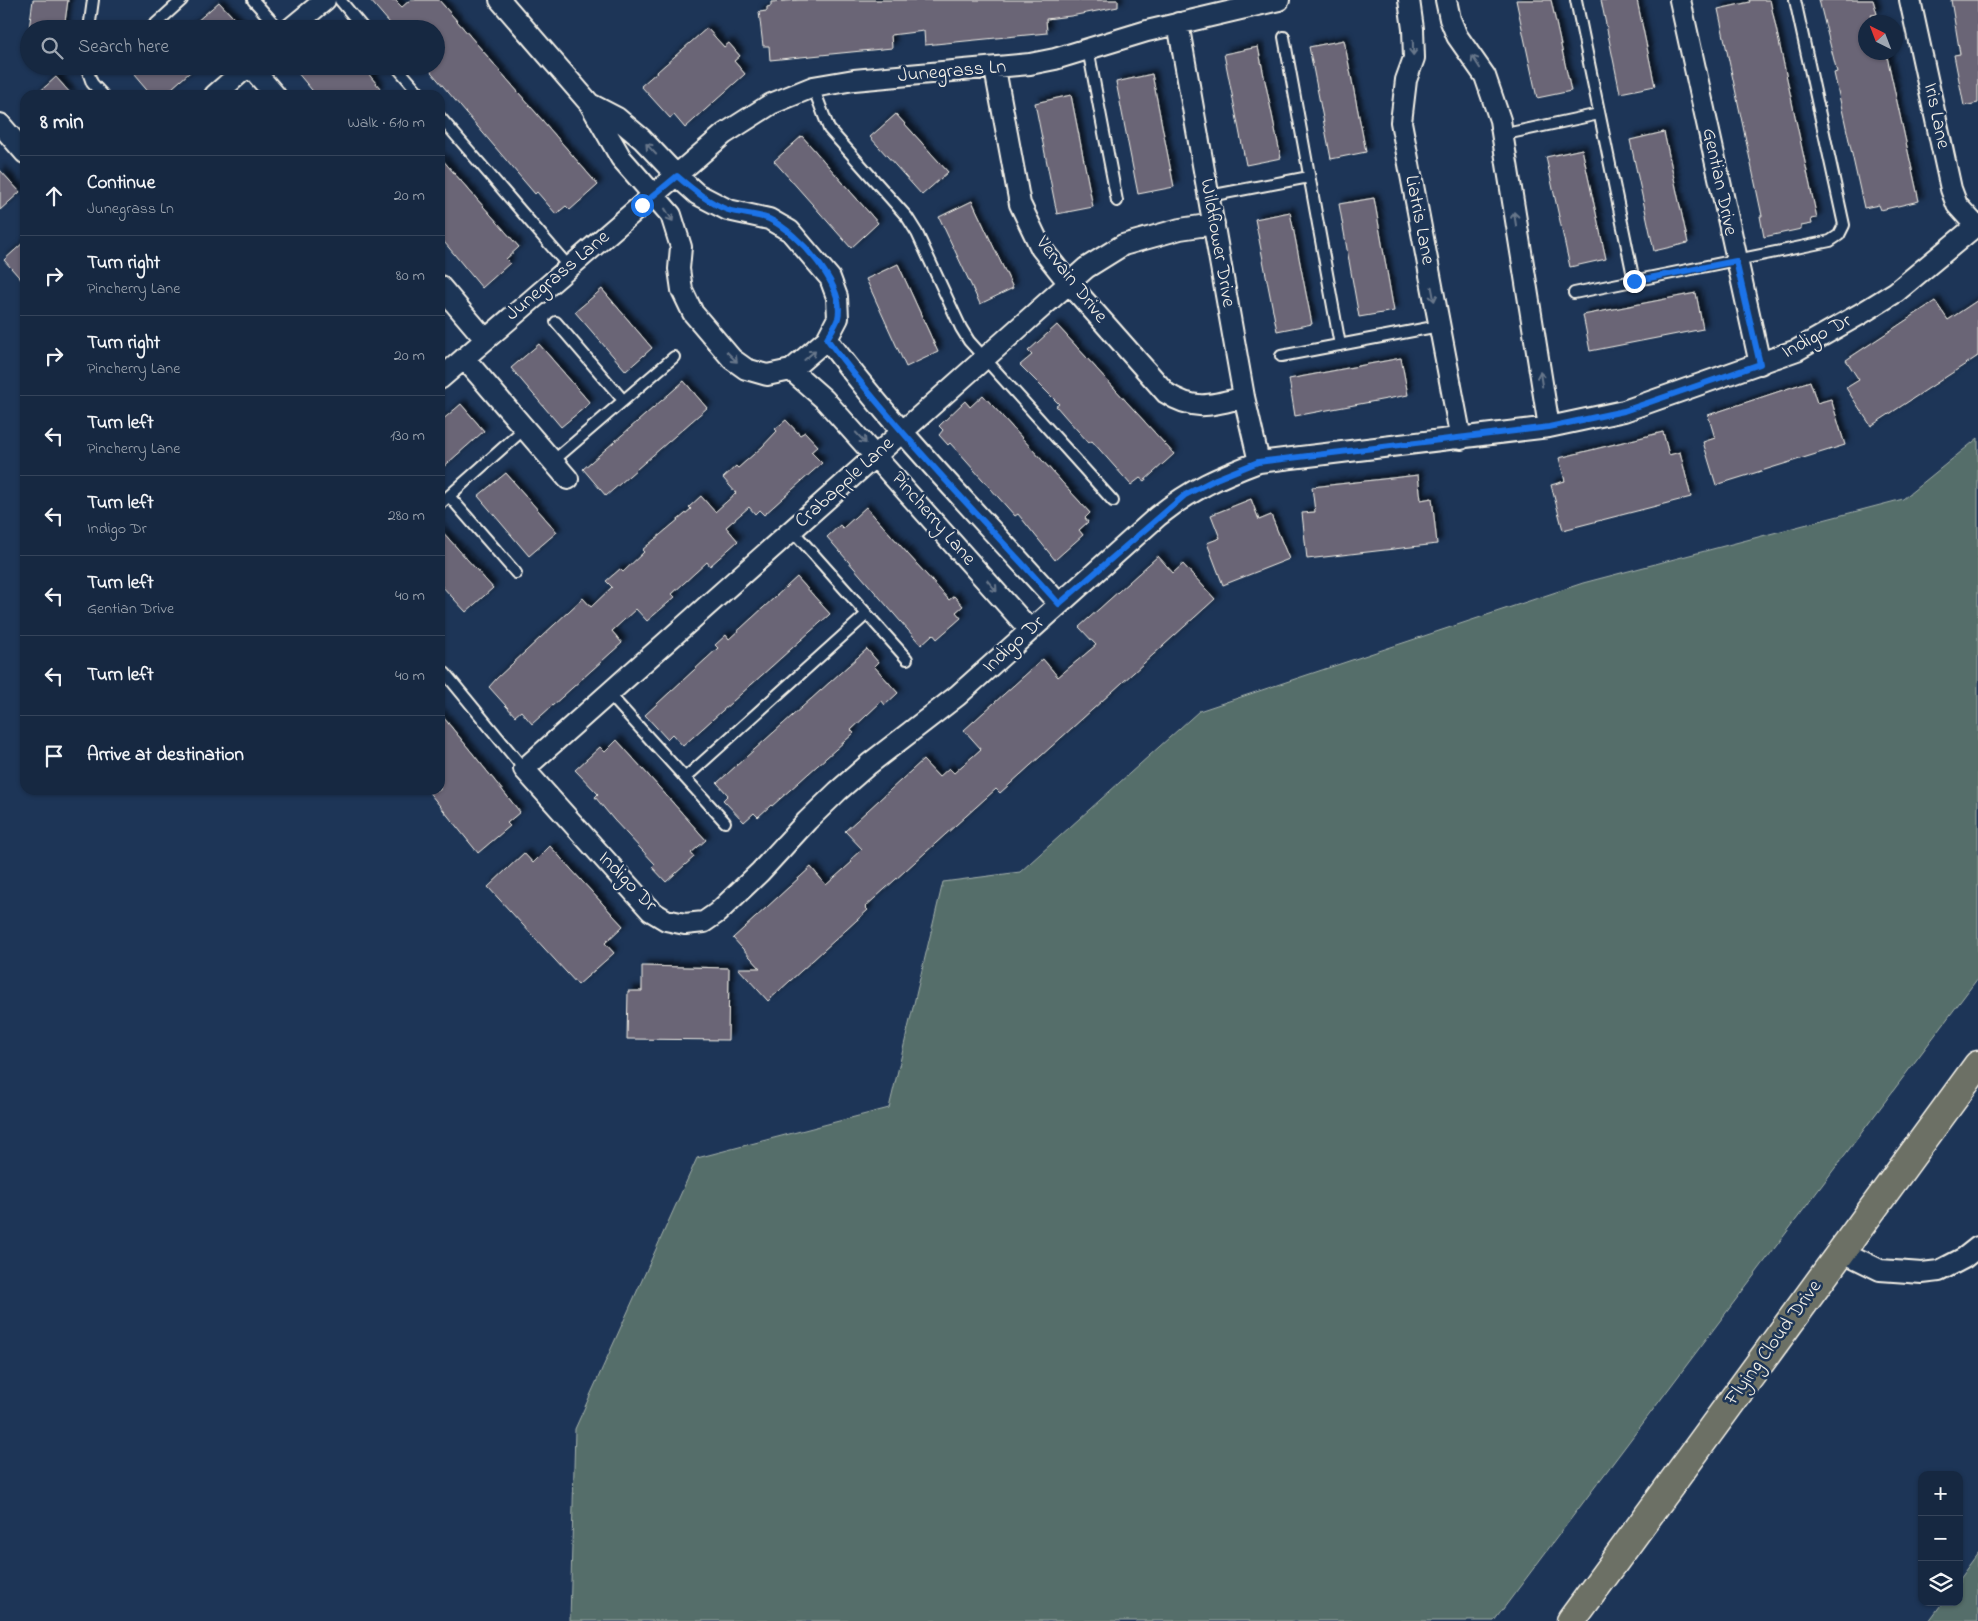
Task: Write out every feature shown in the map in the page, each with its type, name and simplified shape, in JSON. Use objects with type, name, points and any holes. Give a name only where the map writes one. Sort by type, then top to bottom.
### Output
[{"type":"main road","name":"Flying Cloud Drive","points":[[1572,1621],[1978,1065]]},
{"type":"street","points":[[301,20],[325,0]]},
{"type":"street","points":[[500,0],[590,104],[621,158],[671,215],[681,247],[679,269],[682,290],[693,313],[732,359],[746,369],[767,375],[791,370],[827,339],[838,318],[837,297],[830,278],[790,231],[769,220],[728,210],[697,194],[642,139],[617,118],[590,104]]},
{"type":"street","name":"Junegrass Ln","points":[[653,196],[745,118],[771,104],[812,87],[854,80],[995,69],[1047,61],[1178,23],[1278,0]]},
{"type":"street","name":"Liatris Lane","points":[[1409,0],[1413,28],[1414,58],[1406,80],[1401,122],[1461,439]]},
{"type":"street","points":[[1446,0],[1450,19],[1457,36],[1485,76],[1500,120],[1549,427]]},
{"type":"street","name":"Gentian Drive","points":[[1680,0],[1760,364]]},
{"type":"street","name":"Iris Lane","points":[[1910,0],[1951,189],[1957,205],[1977,225]]},
{"type":"street","name":"Wildflower Drive","points":[[1178,23],[1244,397],[1258,462]]},
{"type":"street","name":"Vervain Drive","points":[[995,69],[1020,204],[1041,248],[1068,282],[1166,393],[1182,404],[1208,406],[1244,397]]},
{"type":"street","points":[[221,90],[238,75]]},
{"type":"street","points":[[257,75],[271,90]]},
{"type":"street","points":[[0,124],[20,147]]},
{"type":"street","name":"Junegrass Lane","points":[[445,375],[653,196]]},
{"type":"street","name":"Crabapple Lane","points":[[524,769],[610,695],[1068,282],[1123,245],[1154,235],[1214,224]]},
{"type":"street","name":"Indigo Dr","points":[[524,769],[651,911],[666,920],[685,924],[704,922],[717,913],[760,872],[807,820],[838,791],[869,764],[957,696],[1059,604],[1185,495],[1216,479],[1258,462],[1549,427],[1624,411],[1797,350],[1896,292],[1977,225]]},
{"type":"street","points":[[445,292],[485,339]]},
{"type":"street","name":"Pincherry Lane","points":[[827,339],[903,431],[1059,604]]},
{"type":"street","points":[[464,358],[568,479]]},
{"type":"street","name":"Pincherry Lane","points":[[791,370],[824,399],[877,455],[1030,630]]},
{"type":"street","points":[[1841,1251],[1880,1270],[1922,1273],[1939,1271],[1964,1258],[1978,1248]]},
{"type":"lane","points":[[90,20],[93,0]]},
{"type":"lane","points":[[160,20],[182,0]]},
{"type":"lane","points":[[253,0],[271,20]]},
{"type":"lane","points":[[340,0],[357,20]]},
{"type":"lane","points":[[1576,0],[1634,281]]},
{"type":"lane","points":[[1574,293],[1830,241],[1839,235],[1844,225],[1795,0]]},
{"type":"lane","points":[[1284,37],[1340,345]]},
{"type":"lane","points":[[1088,49],[1117,201]]},
{"type":"lane","points":[[89,75],[92,83],[98,90]]},
{"type":"lane","points":[[404,75],[417,90]]},
{"type":"lane","points":[[812,87],[829,129],[907,217],[917,233],[960,328],[984,358],[1113,501]]},
{"type":"lane","points":[[1501,135],[1599,114]]},
{"type":"lane","points":[[445,123],[569,267]]},
{"type":"lane","points":[[1209,196],[1309,178]]},
{"type":"lane","name":"Junegrass Lane","points":[[556,322],[623,400]]},
{"type":"lane","points":[[1281,356],[1439,326]]},
{"type":"lane","points":[[552,462],[674,357]]},
{"type":"lane","points":[[445,500],[524,429]]},
{"type":"lane","points":[[449,496],[516,573]]},
{"type":"lane","points":[[792,530],[907,659]]},
{"type":"lane","points":[[685,778],[867,614]]},
{"type":"lane","points":[[445,673],[524,769]]},
{"type":"lane","points":[[610,695],[725,822]]},
{"type":"green space","points":[[1978,438],[1978,978],[1494,1621],[570,1621],[575,1429],[697,1158],[889,1108],[943,882],[1020,872],[1199,711],[1583,583],[1903,499]]},
{"type":"green space","points":[[1978,1553],[1978,1621],[1929,1621],[1940,1606],[1963,1606],[1963,1574]]},
{"type":"building","points":[[33,0],[68,0],[65,20],[30,20]]},
{"type":"building","points":[[370,0],[395,0],[402,7],[410,0],[439,0],[598,185],[570,210],[566,206],[556,214],[537,192],[535,194],[434,75],[445,75],[445,20],[387,20]]},
{"type":"building","points":[[799,0],[1118,0],[1118,7],[1046,19],[1047,33],[925,45],[924,31],[891,35],[892,48],[770,60],[769,46],[763,46],[759,12],[767,11],[767,7],[771,6],[771,2]]},
{"type":"building","points":[[1516,0],[1551,0],[1571,91],[1537,98]]},
{"type":"building","points":[[1601,0],[1637,0],[1655,86],[1620,93]]},
{"type":"building","points":[[1749,0],[1770,0],[1817,218],[1811,219],[1812,224],[1801,226],[1801,229],[1764,237],[1760,216],[1762,216],[1718,9],[1750,2]]},
{"type":"building","points":[[1819,0],[1873,0],[1877,14],[1858,15],[1858,60],[1888,60],[1919,201],[1881,210],[1879,205],[1864,208],[1834,73],[1837,72]]},
{"type":"building","points":[[1951,0],[1978,0],[1978,103],[1964,106],[1954,55],[1960,54]]},
{"type":"building","points":[[219,2],[236,20],[198,20]]},
{"type":"building","points":[[707,28],[724,47],[729,43],[740,56],[734,61],[745,74],[685,128],[674,115],[670,118],[641,86]]},
{"type":"building","points":[[1344,40],[1366,152],[1331,159],[1309,47]]},
{"type":"building","points":[[1258,47],[1281,158],[1246,165],[1224,54]]},
{"type":"building","points":[[1152,74],[1174,187],[1138,194],[1116,82]]},
{"type":"building","points":[[134,75],[187,75],[170,90],[147,90]]},
{"type":"building","points":[[299,75],[369,75],[380,88],[378,90],[312,90]]},
{"type":"building","points":[[56,77],[68,90],[42,90]]},
{"type":"building","points":[[1071,95],[1093,207],[1057,214],[1035,103]]},
{"type":"building","points":[[896,114],[948,172],[922,195],[870,137]]},
{"type":"building","points":[[1664,132],[1688,243],[1654,251],[1630,140]]},
{"type":"building","points":[[802,136],[878,223],[851,248],[774,161]]},
{"type":"building","points":[[1582,149],[1606,259],[1570,267],[1546,157]]},
{"type":"building","points":[[445,163],[519,247],[506,259],[510,263],[482,288],[445,243]]},
{"type":"building","points":[[0,170],[20,192],[0,210]]},
{"type":"building","points":[[1374,198],[1394,311],[1359,317],[1339,204]]},
{"type":"building","points":[[972,201],[1013,288],[980,304],[939,217]]},
{"type":"building","points":[[1290,212],[1312,324],[1277,331],[1255,219]]},
{"type":"building","points":[[20,246],[20,278],[4,260]]},
{"type":"building","points":[[898,264],[938,352],[906,367],[866,279]]},
{"type":"building","points":[[602,289],[652,348],[626,371],[575,312]]},
{"type":"building","points":[[1696,293],[1703,329],[1590,351],[1583,315]]},
{"type":"building","points":[[1978,300],[1978,356],[1871,426],[1846,388],[1859,380],[1846,360],[1935,301],[1948,320]]},
{"type":"building","points":[[1057,325],[1174,454],[1144,481],[1140,478],[1131,485],[1092,441],[1089,443],[1056,406],[1059,404],[1020,365],[1032,355],[1028,351]]},
{"type":"building","points":[[539,344],[590,403],[561,427],[511,368]]},
{"type":"building","points":[[1401,358],[1408,395],[1295,416],[1289,379]]},
{"type":"building","points":[[684,381],[707,408],[606,496],[583,469]]},
{"type":"building","points":[[1810,381],[1817,403],[1831,399],[1845,445],[1716,485],[1703,442],[1715,438],[1708,415]]},
{"type":"building","points":[[983,395],[1090,513],[1085,518],[1088,522],[1079,530],[1083,535],[1055,560],[1018,514],[1015,516],[950,443],[948,445],[939,435],[943,430],[939,426],[965,401],[970,407]]},
{"type":"building","points":[[461,404],[484,431],[445,466],[445,418]]},
{"type":"building","points":[[786,420],[800,435],[805,432],[818,446],[811,452],[822,463],[764,515],[759,510],[755,514],[749,507],[726,527],[738,541],[710,566],[707,562],[672,594],[675,597],[647,621],[636,609],[612,631],[622,643],[532,724],[521,711],[515,716],[489,687],[497,678],[583,598],[591,607],[612,587],[606,581],[620,569],[623,572],[644,552],[642,550],[691,509],[689,507],[701,496],[715,512],[736,493],[723,478],[736,466],[738,468],[762,447],[777,431],[775,429]]},
{"type":"building","points":[[1663,432],[1669,455],[1680,452],[1691,497],[1563,530],[1551,485],[1565,481],[1559,458]]},
{"type":"building","points":[[506,473],[557,532],[529,556],[478,496]]},
{"type":"building","points":[[1418,475],[1421,500],[1432,498],[1437,544],[1307,559],[1302,513],[1315,512],[1312,487]]},
{"type":"building","points":[[1251,499],[1259,520],[1271,515],[1289,559],[1223,585],[1207,543],[1220,538],[1211,515]]},
{"type":"building","points":[[866,507],[949,600],[954,596],[963,606],[956,612],[961,618],[937,639],[933,634],[921,645],[827,537],[840,525],[843,528]]},
{"type":"building","points":[[445,535],[493,588],[466,612],[445,589]]},
{"type":"building","points":[[1158,556],[1173,573],[1183,564],[1215,599],[1000,793],[996,789],[865,907],[868,910],[768,1001],[738,968],[760,968],[733,938],[811,867],[826,885],[852,862],[850,860],[862,849],[845,831],[923,760],[939,777],[949,768],[954,773],[981,749],[964,730],[1043,659],[1058,677],[1096,645],[1079,627]]},
{"type":"building","points":[[797,577],[830,614],[683,746],[672,734],[667,739],[645,715],[718,648],[715,645],[726,635],[729,639]]},
{"type":"building","points":[[867,649],[878,662],[874,666],[898,693],[885,705],[882,701],[851,730],[854,733],[772,806],[758,817],[754,813],[744,822],[723,800],[728,795],[717,783]]},
{"type":"building","points":[[445,719],[520,812],[507,823],[510,826],[478,853],[431,795],[445,795]]},
{"type":"building","points":[[617,740],[706,840],[691,853],[694,857],[666,882],[652,867],[655,864],[614,820],[595,797],[598,794],[575,770],[600,747],[605,752]]},
{"type":"building","points":[[550,846],[623,926],[605,943],[614,953],[578,985],[488,887],[524,853],[533,863]]},
{"type":"building","points":[[642,966],[729,968],[728,1040],[627,1039],[628,991],[642,991]]},
{"type":"route","points":[[642,205],[677,176],[697,194],[728,210],[752,214],[790,231],[830,278],[837,297],[838,318],[827,339],[903,431],[1059,604],[1158,516],[1185,495],[1216,479],[1258,462],[1549,427],[1624,411],[1760,364],[1736,261],[1634,281]]}]
